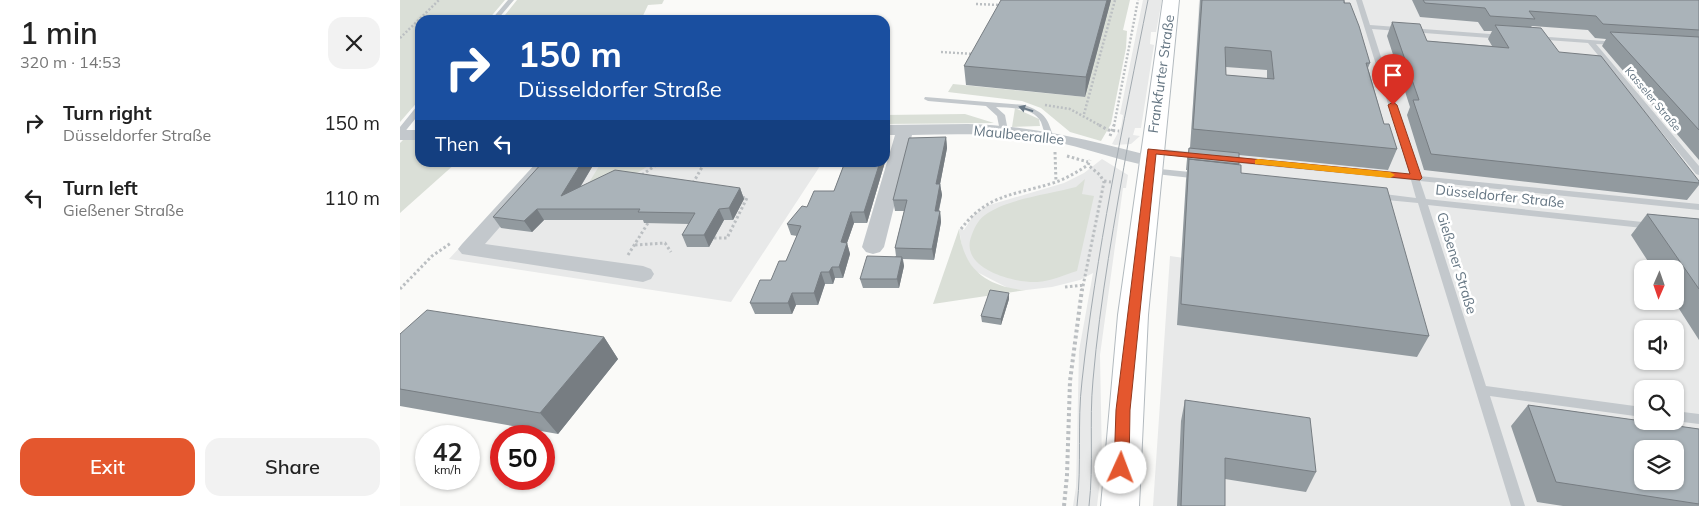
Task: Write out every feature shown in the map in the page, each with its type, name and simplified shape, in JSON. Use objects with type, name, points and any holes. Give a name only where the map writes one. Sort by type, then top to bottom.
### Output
[{"type":"main road","name":"Frankfurter Straße","points":[[1120,506],[1123,410],[1150,161],[1171,0]]},
{"type":"street","name":"Maulbeerallee","points":[[890,130],[1004,131],[1052,144],[1150,161]]},
{"type":"street","points":[[873,247],[905,130]]},
{"type":"street","points":[[400,133],[415,134]]},
{"type":"street","points":[[543,167],[469,248],[643,274]]},
{"type":"lane","points":[[498,15],[511,0]]},
{"type":"lane","name":"Gießener Straße","points":[[1359,0],[1518,506]]},
{"type":"lane","points":[[1367,26],[1516,37]]},
{"type":"lane","points":[[1525,38],[1619,43]]},
{"type":"lane","name":"Kasseler Straße","points":[[1590,41],[1699,172]]},
{"type":"lane","points":[[928,99],[1022,107],[1037,113],[1044,120],[1052,144]]},
{"type":"lane","points":[[989,105],[1001,115],[1004,131]]},
{"type":"lane","points":[[400,133],[415,114]]},
{"type":"lane","points":[[1150,161],[1210,157]]},
{"type":"lane","name":"Düsseldorfer Straße","points":[[1220,158],[1699,206]]},
{"type":"lane","points":[[1150,161],[1209,177]]},
{"type":"lane","name":"Düsseldorfer Straße","points":[[1365,194],[1660,227]]},
{"type":"lane","points":[[1482,390],[1634,411]]},
{"type":"lane","points":[[1684,417],[1699,419]]},
{"type":"path","points":[[424,15],[440,0]]},
{"type":"path","points":[[1084,114],[1115,0]]},
{"type":"path","points":[[1113,130],[1138,0]]},
{"type":"path","points":[[976,4],[1008,6]]},
{"type":"path","points":[[400,38],[415,24]]},
{"type":"path","points":[[941,52],[974,54]]},
{"type":"path","points":[[1022,107],[1031,104],[1062,106],[1084,114],[1108,130],[1119,131]]},
{"type":"path","points":[[1052,144],[1056,182]]},
{"type":"path","points":[[961,229],[970,215],[983,204],[1000,197],[1056,182],[1088,165],[1088,162],[1095,155]]},
{"type":"path","points":[[1064,506],[1067,486],[1070,380],[1084,285],[1104,181],[1088,165]]},
{"type":"path","points":[[640,176],[653,167]]},
{"type":"path","points":[[690,190],[702,167]]},
{"type":"path","points":[[1104,181],[1111,182]]},
{"type":"path","points":[[714,238],[727,238],[747,198],[738,196]]},
{"type":"path","points":[[618,271],[648,223]]},
{"type":"path","points":[[400,289],[432,256],[456,240]]},
{"type":"path","points":[[634,245],[665,244],[671,252]]},
{"type":"path","points":[[1065,287],[1084,285]]},
{"type":"shaded area","points":[[400,0],[505,0],[492,15],[415,15],[415,105],[400,122]]},
{"type":"shaded area","points":[[517,0],[664,0],[662,4],[648,5],[643,15],[505,15]]},
{"type":"shaded area","points":[[1111,0],[1130,0],[1123,30],[1127,31],[1126,48],[1111,124],[1101,141],[1070,132],[1041,108],[1022,101],[948,92],[953,84],[1085,97]]},
{"type":"shaded area","points":[[1143,0],[1162,0],[1156,32],[1151,32],[1150,44],[1154,45],[1141,128],[1135,128],[1133,135],[1140,136],[1131,144],[1115,145],[1112,144],[1121,127],[1123,115],[1120,114]]},
{"type":"shaded area","points":[[1199,0],[1699,0],[1699,506],[1153,506],[1170,256],[1184,258]]},
{"type":"shaded area","points":[[1015,108],[1039,119],[1040,126],[1012,127]]},
{"type":"shaded area","points":[[965,114],[994,123],[890,124],[890,115]]},
{"type":"shaded area","points":[[403,140],[415,140],[415,167],[452,167],[400,213],[400,143]]},
{"type":"shaded area","points":[[1102,159],[1128,175],[1126,188],[1123,188],[1100,355],[1102,463],[1097,506],[1073,506],[1076,487],[1079,351],[1093,273],[1080,280],[1052,287],[1026,290],[1010,289],[975,271],[963,253],[959,229],[964,230],[973,216],[986,206],[1064,183],[1084,173]]},
{"type":"shaded area","points":[[534,167],[819,167],[731,302],[449,259]]},
{"type":"shaded area","points":[[599,167],[647,167],[629,178],[580,197]]},
{"type":"shaded area","points":[[1085,179],[1082,194],[1094,196],[1077,271],[1047,280],[1027,282],[1003,277],[991,272],[973,258],[970,248],[971,237],[982,217],[994,209],[1016,201],[1076,187]]},
{"type":"shaded area","points":[[959,229],[961,243],[966,255],[971,265],[979,273],[999,285],[1026,290],[933,304]]},
{"type":"building","points":[[1001,0],[1107,0],[1086,77],[964,66]]},
{"type":"building","points":[[1202,0],[1344,0],[1344,3],[1350,3],[1359,26],[1370,63],[1366,63],[1384,124],[1389,124],[1397,149],[1193,129]],"holes":[[[1225,47],[1271,51],[1274,79],[1226,75]]]},
{"type":"building","points":[[1423,0],[1699,0],[1699,30],[1603,24],[1596,16],[1529,11],[1535,19],[1490,16],[1485,8],[1425,3]]},
{"type":"building","points":[[1392,22],[1420,24],[1427,41],[1509,48],[1495,25],[1541,28],[1559,52],[1601,56],[1699,183],[1431,154],[1413,100],[1419,100]]},
{"type":"building","points":[[1610,32],[1699,37],[1699,130]]},
{"type":"building","points":[[946,137],[936,184],[940,184],[935,211],[940,211],[932,249],[895,248],[907,200],[893,200],[909,138]]},
{"type":"building","points":[[1189,148],[1239,153],[1239,164],[1188,159]]},
{"type":"building","points":[[1189,159],[1241,165],[1241,173],[1387,188],[1429,336],[1181,304]]},
{"type":"building","points":[[538,167],[579,167],[561,196],[615,170],[740,188],[729,208],[719,209],[704,235],[682,235],[695,213],[638,212],[640,209],[537,209],[524,221],[493,217]]},
{"type":"building","points":[[843,167],[878,167],[864,212],[851,212],[841,242],[847,243],[839,267],[832,267],[829,272],[821,272],[814,293],[792,293],[788,303],[750,303],[760,280],[771,280],[779,261],[786,261],[801,226],[787,224],[802,206],[807,207],[814,191],[834,191]]},
{"type":"building","points":[[1647,214],[1699,219],[1699,289],[1684,267],[1684,260],[1679,260]]},
{"type":"building","points":[[867,256],[902,257],[897,279],[860,279]]},
{"type":"building","points":[[990,290],[1009,293],[1001,319],[981,316]]},
{"type":"building","points":[[427,310],[604,337],[540,413],[400,389],[400,334]]},
{"type":"building","points":[[1185,400],[1310,418],[1316,472],[1225,458],[1225,506],[1181,506]]},
{"type":"building","points":[[1528,405],[1634,420],[1634,430],[1684,430],[1684,427],[1699,429],[1699,504],[1556,482]]},
{"type":"tram line","points":[[1077,506],[1080,412],[1088,333],[1111,190],[1148,0]]},
{"type":"tram line","points":[[1089,506],[1092,396],[1096,350],[1108,259],[1129,138]]},
{"type":"slow traffic","points":[[1258,162],[1390,175]]},
{"type":"route","points":[[1121,468],[1123,410],[1151,151],[1416,178],[1393,105]]}]
